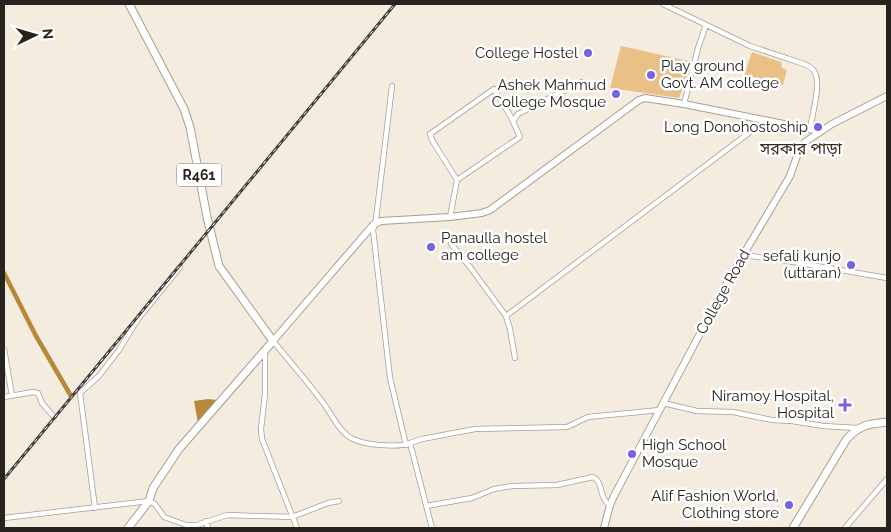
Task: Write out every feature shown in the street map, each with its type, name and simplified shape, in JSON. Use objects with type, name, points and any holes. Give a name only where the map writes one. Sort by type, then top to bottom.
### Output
[{"type":"main road","name":"R461","points":[[130,4],[184,109],[190,126],[218,266],[273,341]]},
{"type":"main road","name":"College Road","points":[[604,528],[610,505],[743,255],[790,176],[804,142],[819,131],[887,96]]},
{"type":"main road","points":[[128,528],[150,501],[157,481],[179,449],[373,225],[381,221],[450,217],[482,213],[490,210],[639,100],[645,98],[819,131]]},
{"type":"main road","points":[[793,528],[846,440],[858,428],[887,422]]},
{"type":"street","points":[[663,4],[750,46],[811,68],[815,72],[818,81],[810,129]]},
{"type":"street","points":[[684,104],[698,48],[706,25]]},
{"type":"street","points":[[513,121],[518,114],[580,82]]},
{"type":"street","points":[[392,86],[376,219],[373,225],[390,378],[432,528]]},
{"type":"street","points":[[450,217],[457,180],[430,134],[494,89],[509,113],[520,137],[457,180]]},
{"type":"street","points":[[509,113],[518,114]]},
{"type":"street","points":[[506,316],[766,120]]},
{"type":"street","points":[[451,244],[506,316],[515,358]]},
{"type":"street","points":[[743,255],[887,278]]},
{"type":"street","points":[[95,508],[80,393],[99,376],[119,350],[138,319],[180,267]]},
{"type":"street","points":[[273,341],[345,433],[352,439],[369,444],[408,444],[422,439],[476,429],[566,427],[588,417],[660,410]]},
{"type":"street","points":[[4,350],[12,396]]},
{"type":"street","points":[[265,351],[262,438],[297,528]]},
{"type":"street","points":[[4,397],[33,392],[38,393],[42,403],[54,417]]},
{"type":"street","points":[[663,403],[697,411],[732,412],[759,419],[858,428]]},
{"type":"street","points":[[426,506],[472,498],[494,489],[512,486],[557,485],[593,477],[598,481],[604,501],[610,505]]},
{"type":"street","points":[[845,528],[887,479]]},
{"type":"street","points":[[4,518],[150,501],[155,504],[164,517],[186,525],[196,525],[227,515],[292,517],[328,503],[339,501]]},
{"type":"street","points":[[206,521],[208,528]]},
{"type":"shaded area","name":"Play ground Govt. AM college","points":[[621,46],[693,62],[679,98],[610,88]]},
{"type":"shaded area","points":[[752,52],[781,62],[782,68],[787,70],[783,85],[744,75]]},
{"type":"shaded area","points":[[217,400],[198,423],[194,401]]},
{"type":"waterway","points":[[4,273],[36,336],[71,396]]},
{"type":"railway","points":[[4,479],[395,4]]},
{"type":"place","name":"College Hostel","points":[[588,53]]},
{"type":"place","name":"Play ground Govt. AM college","points":[[651,75]]},
{"type":"place","name":"Ashek Mahmud College Mosque","points":[[616,94]]},
{"type":"place","name":"Long Donohostoship","points":[[818,127]]},
{"type":"place","name":"Panaulla hostel am college","points":[[431,247]]},
{"type":"place","name":"sefali kunjo (uttaran)","points":[[851,265]]},
{"type":"place","name":"Niramoy Hospital, Hospital","points":[[845,405]]},
{"type":"place","name":"High School Mosque","points":[[632,454]]},
{"type":"place","name":"Alif Fashion World, Clothing store","points":[[789,505]]},
{"type":"district","name":"সরকার পাড়া","points":[[801,148]]}]
